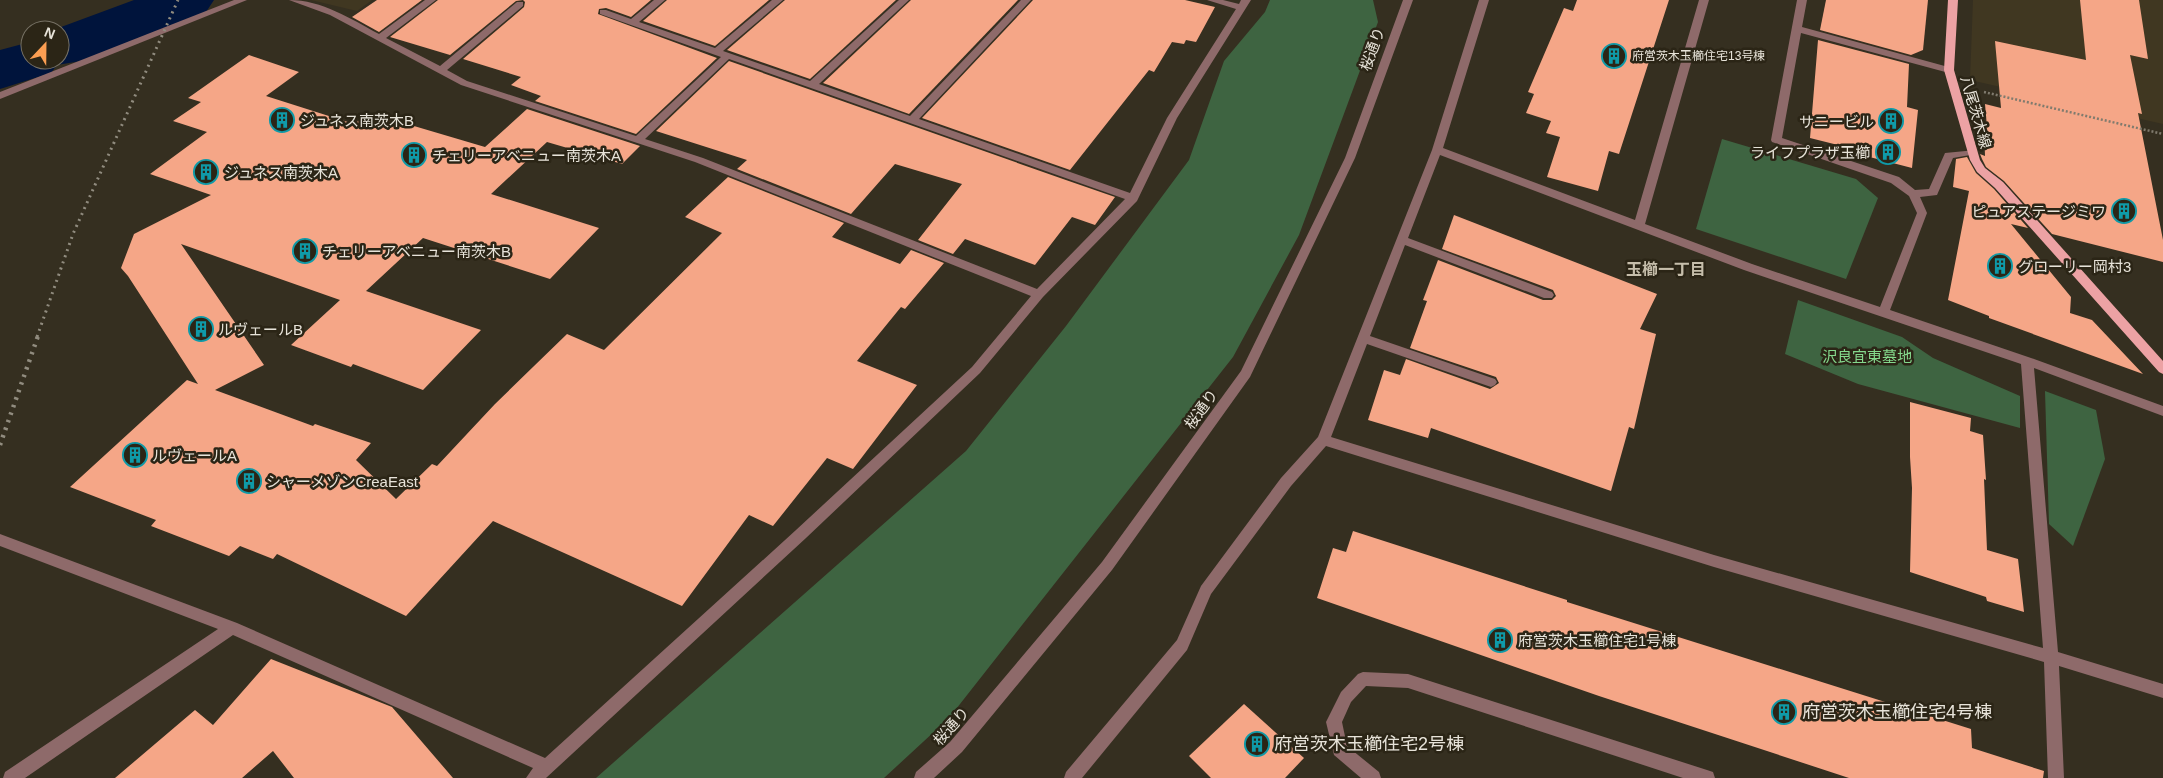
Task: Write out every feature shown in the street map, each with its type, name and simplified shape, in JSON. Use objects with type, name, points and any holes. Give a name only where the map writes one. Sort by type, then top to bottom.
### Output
[{"type":"main road","name":"八尾茨木線","points":[[1953,0],[1949,70],[1972,152],[1981,170],[1999,185],[2163,369]]},
{"type":"street","points":[[0,96],[242,0]]},
{"type":"street","points":[[294,0],[333,13],[464,83],[699,160],[1039,294]]},
{"type":"street","points":[[380,38],[431,0]]},
{"type":"street","points":[[633,22],[660,0]]},
{"type":"street","points":[[717,52],[778,0]]},
{"type":"street","points":[[812,85],[904,0]]},
{"type":"street","points":[[912,120],[1026,0]]},
{"type":"street","points":[[534,778],[801,534],[976,370],[1039,294],[1133,198],[1172,118],[1244,4],[1212,0]]},
{"type":"street","name":"桜通り","points":[[922,778],[956,747],[1107,566],[1246,374],[1350,158],[1408,0]]},
{"type":"street","points":[[1072,778],[1182,645],[1206,590],[1286,482],[1323,440],[1437,150],[1484,0]]},
{"type":"street","points":[[1639,225],[1704,0]]},
{"type":"street","points":[[1802,0],[1776,140],[1895,180],[1913,194],[1922,213],[1883,312]]},
{"type":"street","points":[[440,70],[520,4]]},
{"type":"street","points":[[603,12],[1133,198]]},
{"type":"street","points":[[1797,29],[1949,70]]},
{"type":"street","points":[[638,140],[728,55]]},
{"type":"street","points":[[1437,150],[1748,267],[2027,361],[2163,411]]},
{"type":"street","points":[[1913,194],[1933,192],[1949,154],[1972,152]]},
{"type":"street","points":[[1402,240],[1548,295]]},
{"type":"street","points":[[1363,338],[1491,382]]},
{"type":"street","points":[[2027,361],[2051,657],[2056,778]]},
{"type":"street","points":[[1323,440],[1714,561],[2051,657],[2163,691]]},
{"type":"street","points":[[0,540],[232,628],[546,766]]},
{"type":"street","points":[[11,778],[232,628]]},
{"type":"street","points":[[1373,778],[1340,750],[1334,722],[1346,697],[1363,680],[1408,681],[1707,778]]},
{"type":"path","points":[[1953,84],[2163,134]]},
{"type":"shaded area","points":[[311,0],[372,0],[357,11]]},
{"type":"shaded area","points":[[1973,0],[2163,0],[2163,124],[1970,80]]},
{"type":"green space","points":[[1270,0],[1373,0],[1378,22],[1299,235],[1233,357],[949,718],[884,778],[596,778],[966,451],[1066,326],[1189,160],[1224,61],[1265,12]]},
{"type":"green space","points":[[1722,139],[1856,179],[1878,198],[1846,279],[1696,229]]},
{"type":"green space","name":"沢良宜東墓地","points":[[1798,300],[1902,337],[1933,358],[2020,396],[2020,428],[1858,384],[1785,354]]},
{"type":"green space","points":[[2045,391],[2096,410],[2105,459],[2073,546],[2049,524]]},
{"type":"building","points":[[377,0],[422,0],[379,32],[352,17]]},
{"type":"building","points":[[438,0],[523,0],[516,1],[450,55],[390,37]]},
{"type":"building","points":[[523,0],[651,0],[631,17],[606,8],[599,9],[598,14],[717,58],[636,134],[535,101],[541,96],[511,85],[521,77],[463,59],[524,7],[525,2]]},
{"type":"building","points":[[667,0],[769,0],[715,46],[643,21]]},
{"type":"building","points":[[785,0],[896,0],[810,79],[727,50]]},
{"type":"building","points":[[911,0],[1018,0],[909,114],[823,83]]},
{"type":"building","points":[[1033,0],[1185,0],[1215,7],[1196,42],[1186,40],[1184,44],[1172,42],[1154,72],[1149,70],[1070,170],[922,118]]},
{"type":"building","name":"府営茨木玉櫛住宅13号棟","points":[[1577,0],[1669,0],[1619,154],[1609,151],[1598,191],[1547,177],[1560,137],[1546,133],[1551,121],[1526,113],[1534,94],[1528,92],[1564,8],[1573,11]]},
{"type":"building","points":[[1826,0],[1928,0],[1923,50],[1911,55],[1820,30]]},
{"type":"building","points":[[2080,0],[2139,0],[2148,59],[2130,55],[2142,114],[2138,113],[2163,240],[2163,262],[2052,234],[2004,181],[1986,167],[1980,154],[1985,156],[1984,127],[1987,127],[1985,104],[2001,108],[1995,41],[2086,60]]},
{"type":"building","points":[[1818,40],[1909,64],[1907,107],[1918,110],[1912,168],[1858,154],[1858,150],[1810,138]]},
{"type":"building","points":[[249,55],[299,72],[266,96],[354,124],[370,113],[485,147],[527,109],[640,146],[622,164],[547,142],[491,194],[599,228],[550,279],[423,238],[366,291],[481,330],[423,390],[353,364],[351,367],[291,345],[340,300],[181,244],[264,365],[215,390],[313,426],[315,424],[371,443],[356,460],[396,499],[432,464],[437,466],[495,404],[567,334],[604,350],[722,233],[685,217],[728,177],[844,223],[832,237],[900,264],[911,250],[944,263],[905,309],[901,307],[857,361],[917,385],[853,469],[827,458],[773,526],[749,515],[682,606],[493,521],[406,616],[277,554],[273,559],[240,546],[229,556],[151,526],[156,520],[70,487],[187,380],[198,384],[121,268],[134,234],[211,195],[150,174],[207,132],[173,121],[201,102],[188,98]]},
{"type":"building","points":[[729,61],[1115,197],[1095,225],[1072,217],[1035,265],[965,239],[953,254],[918,240],[962,184],[895,164],[851,214],[737,169],[747,160],[656,131]]},
{"type":"building","points":[[1967,157],[1976,173],[1994,189],[2028,228],[2011,224],[2071,297],[2070,313],[2092,320],[2143,374],[1989,318],[1989,316],[1948,300],[1969,191],[1953,187],[1956,159]]},
{"type":"building","points":[[1454,215],[1657,294],[1640,329],[1656,334],[1634,429],[1629,427],[1611,491],[1431,428],[1428,438],[1368,420],[1384,370],[1400,375],[1406,359],[1490,389],[1499,383],[1496,377],[1410,348],[1427,301],[1423,300],[1438,260],[1543,300],[1552,300],[1556,296],[1553,290],[1442,249]]},
{"type":"building","points":[[1910,402],[1971,418],[1970,431],[1983,435],[1987,550],[2018,559],[2024,612],[1987,601],[1986,597],[1910,572],[1912,488]]},
{"type":"building","points":[[1353,531],[1567,600],[1567,602],[1971,729],[1972,748],[2044,771],[2043,778],[1849,778],[1599,696],[1317,598],[1333,548],[1346,552]]},
{"type":"building","points":[[271,659],[392,707],[453,778],[294,778],[273,751],[242,778],[115,778],[195,710],[213,725]]},
{"type":"building","name":"府営茨木玉櫛住宅2号棟","points":[[1244,704],[1304,758],[1285,778],[1211,778],[1189,756]]},
{"type":"waterway","points":[[70,44],[186,0]]},
{"type":"waterway","points":[[0,71],[20,64]]},
{"type":"railway","points":[[37,337],[73,234],[178,0]]},
{"type":"railway","points":[[0,445],[38,336]]},
{"type":"place","name":"府営茨木玉櫛住宅13号棟","points":[[1614,56]]},
{"type":"place","name":"ジュネス南茨木B","points":[[282,120]]},
{"type":"place","name":"サニービル","points":[[1891,121]]},
{"type":"place","name":"ライフプラザ玉櫛","points":[[1888,152]]},
{"type":"place","name":"チェリーアベニュー南茨木A","points":[[414,155]]},
{"type":"place","name":"ジュネス南茨木A","points":[[206,172]]},
{"type":"place","name":"ピュアステージミワ","points":[[2124,211]]},
{"type":"place","name":"チェリーアベニュー南茨木B","points":[[305,251]]},
{"type":"place","name":"グローリー岡村3","points":[[2000,266]]},
{"type":"place","name":"ルヴェールB","points":[[201,329]]},
{"type":"place","name":"ルヴェールA","points":[[135,455]]},
{"type":"place","name":"シャーメゾンCreaEast","points":[[249,481]]},
{"type":"place","name":"府営茨木玉櫛住宅1号棟","points":[[1500,640]]},
{"type":"place","name":"府営茨木玉櫛住宅4号棟","points":[[1784,712]]},
{"type":"place","name":"府営茨木玉櫛住宅2号棟","points":[[1257,744]]},
{"type":"district","name":"玉櫛一丁目","points":[[1666,269]]}]
